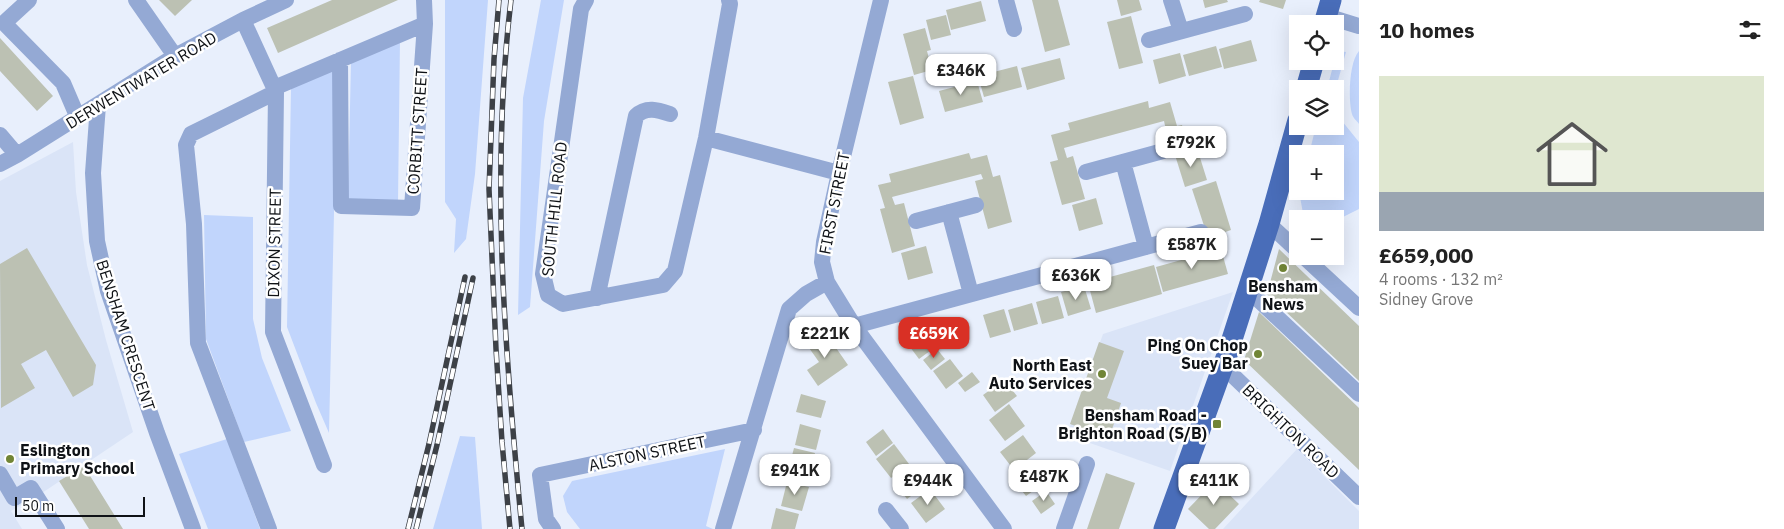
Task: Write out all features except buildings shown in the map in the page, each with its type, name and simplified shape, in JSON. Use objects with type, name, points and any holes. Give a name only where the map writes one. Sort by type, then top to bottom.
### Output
[{"type":"main road","points":[[1164,529],[1224,366],[1269,224],[1294,135]]},
{"type":"street","points":[[29,0],[4,23],[63,82],[78,118]]},
{"type":"street","points":[[136,0],[175,56]]},
{"type":"street","name":"DERWENTWATER ROAD","points":[[0,164],[17,156],[175,56],[243,20],[286,0]]},
{"type":"street","name":"CORBITT STREET","points":[[340,60],[341,206],[412,208],[425,24],[424,0]]},
{"type":"street","name":"SOUTH HILL ROAD","points":[[586,0],[581,9],[543,274],[548,295],[563,304],[663,285],[675,271],[706,138],[730,4],[729,0]]},
{"type":"street","name":"FIRST STREET","points":[[881,0],[838,173],[824,242],[822,262],[828,282],[854,326],[1004,529]]},
{"type":"street","points":[[1006,0],[1014,29]]},
{"type":"street","points":[[1171,0],[1181,31]]},
{"type":"street","points":[[1327,13],[1359,26]]},
{"type":"street","points":[[1149,40],[1245,14]]},
{"type":"street","name":"DIXON STREET","points":[[243,20],[275,90],[273,332],[324,465]]},
{"type":"street","points":[[269,529],[198,343],[194,224],[186,145],[191,134],[275,90],[425,24]]},
{"type":"street","name":"BENSHAM CRESCENT","points":[[98,105],[92,173],[97,241],[106,282],[157,433],[193,529]]},
{"type":"street","points":[[597,298],[636,116],[640,112],[653,109],[670,114]]},
{"type":"street","points":[[0,135],[17,156]]},
{"type":"street","points":[[706,138],[838,173]]},
{"type":"street","points":[[1086,172],[1163,151]]},
{"type":"street","points":[[1123,162],[1146,247]]},
{"type":"street","points":[[916,221],[976,205]]},
{"type":"street","points":[[949,212],[971,294]]},
{"type":"street","points":[[1269,224],[1289,243]]},
{"type":"street","points":[[854,326],[1200,232]]},
{"type":"street","points":[[1313,265],[1359,308]]},
{"type":"street","points":[[723,529],[789,309],[806,294],[828,282]]},
{"type":"street","points":[[1248,290],[1359,394]]},
{"type":"street","name":"BRIGHTON ROAD","points":[[1224,366],[1359,496]]},
{"type":"street","name":"ALSTON STREET","points":[[554,529],[546,519],[540,475],[754,430]]},
{"type":"street","points":[[1064,529],[1088,464]]},
{"type":"street","points":[[0,474],[14,498],[31,488],[57,529]]},
{"type":"street","points":[[886,510],[901,529]]},
{"type":"shaded area","points":[[445,0],[488,0],[475,174],[466,239],[454,253],[456,219],[445,202]]},
{"type":"shaded area","points":[[541,0],[564,0],[544,121],[530,307],[518,315],[523,98]]},
{"type":"shaded area","points":[[400,39],[398,202],[348,201],[351,60]]},
{"type":"shaded area","points":[[1359,51],[1359,124],[1352,114],[1350,91],[1351,72]]},
{"type":"shaded area","points":[[333,68],[334,213],[329,433],[287,327],[291,87]]},
{"type":"shaded area","points":[[1332,70],[1341,70],[1338,80],[1329,80]]},
{"type":"shaded area","points":[[1344,123],[1359,142],[1359,209],[1344,216],[1344,210],[1302,210],[1301,200],[1344,200],[1344,145],[1311,145],[1314,135],[1344,135]]},
{"type":"shaded area","points":[[73,142],[76,192],[87,265],[106,340],[133,432],[42,493],[11,511],[22,529],[0,529],[0,181]]},
{"type":"shaded area","points":[[204,215],[253,217],[253,319],[262,358],[291,431],[244,442],[206,339]]},
{"type":"shaded area","points":[[1233,292],[1170,471],[1067,435],[1103,334]]},
{"type":"shaded area","points":[[460,436],[475,437],[482,529],[433,529]]},
{"type":"shaded area","points":[[227,439],[260,529],[208,529],[179,454]]},
{"type":"shaded area","points":[[725,449],[706,526],[713,529],[580,529],[567,512],[563,496],[572,481]]},
{"type":"shaded area","points":[[1297,449],[1359,511],[1359,529],[1223,529]]},
{"type":"railway","points":[[499,0],[494,59],[489,189],[496,349],[510,529]]},
{"type":"railway","points":[[511,0],[501,132],[502,264],[510,397],[522,529]]},
{"type":"railway","points":[[408,529],[429,444],[465,277]]},
{"type":"railway","points":[[416,529],[437,445],[473,278]]},
{"type":"place","name":"Bensham News","points":[[1283,268]]},
{"type":"place","name":"Ping On Chop Suey Bar","points":[[1258,354]]},
{"type":"place","name":"North East Auto Services","points":[[1102,374]]},
{"type":"place","name":"Bensham Road - Brighton Road (S/B)","points":[[1217,424]]},
{"type":"place","name":"Eslington Primary School","points":[[10,459]]}]
